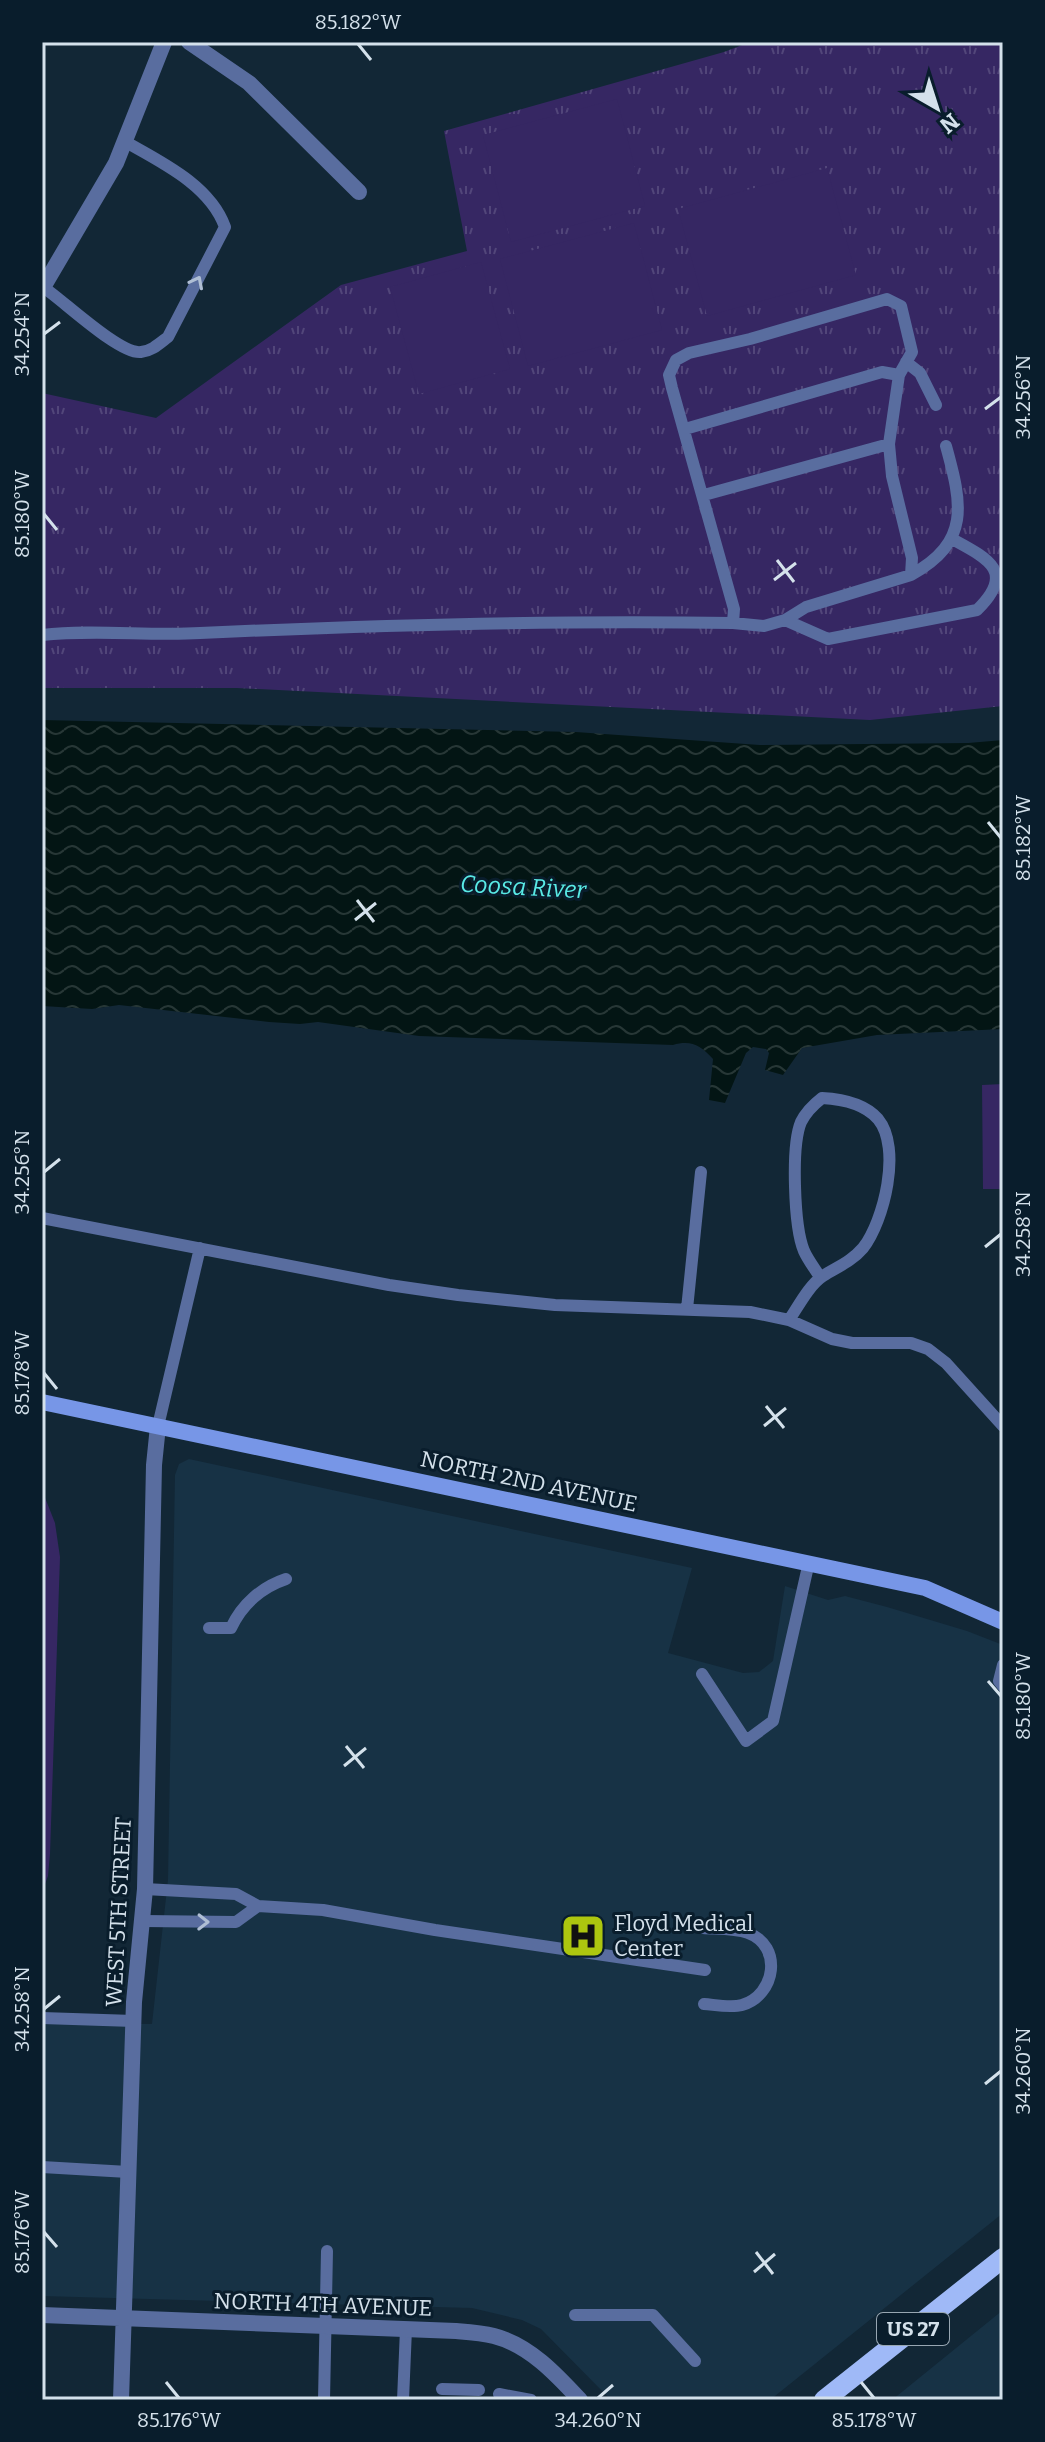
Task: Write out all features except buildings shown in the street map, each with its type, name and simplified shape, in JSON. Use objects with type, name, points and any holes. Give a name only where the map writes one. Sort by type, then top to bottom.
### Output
[{"type":"main road","name":"NORTH 2ND AVENUE","points":[[42,1402],[925,1588],[1002,1621]]},
{"type":"main road","name":"US 27","points":[[824,2400],[1003,2258]]},
{"type":"street","points":[[43,288],[116,163],[164,42]]},
{"type":"street","points":[[189,42],[249,83],[359,192]]},
{"type":"street","name":"WEST 5TH STREET","points":[[121,2400],[134,2021],[145,1889],[154,1465],[158,1426]]},
{"type":"street","name":"NORTH 4TH AVENUE","points":[[42,2315],[456,2331],[494,2336],[550,2368],[580,2400]]},
{"type":"lane","points":[[43,288],[122,348],[139,353],[153,349],[168,337],[225,227],[220,212],[207,197],[167,165],[124,141]]},
{"type":"lane","points":[[733,623],[734,609],[669,375],[676,360],[689,353],[750,339],[887,299],[901,306],[912,352],[899,375],[889,444],[892,476],[912,558],[911,575]]},
{"type":"lane","points":[[906,362],[920,373],[936,405]]},
{"type":"lane","points":[[685,429],[882,372],[899,375]]},
{"type":"lane","points":[[704,495],[889,444]]},
{"type":"lane","points":[[42,635],[194,634],[397,624],[571,620],[764,626],[785,620],[806,607],[911,575],[942,554],[952,539],[960,511],[946,446]]},
{"type":"lane","points":[[785,620],[828,639],[977,610],[993,594],[997,580],[991,563],[952,539]]},
{"type":"lane","points":[[789,1320],[820,1277],[838,1270],[852,1259],[870,1237],[882,1209],[889,1159],[884,1128],[876,1117],[850,1102],[822,1098],[802,1120],[794,1171],[804,1249],[820,1277]]},
{"type":"lane","points":[[687,1309],[701,1172]]},
{"type":"lane","points":[[42,1218],[389,1285],[458,1295],[555,1305],[750,1312],[789,1320],[832,1339],[871,1344],[911,1343],[928,1349],[946,1363],[1003,1426]]},
{"type":"lane","points":[[158,1426],[200,1248]]},
{"type":"lane","points":[[702,1674],[746,1741],[773,1721],[809,1562]]},
{"type":"lane","points":[[209,1628],[231,1628],[236,1616],[257,1595],[286,1579]]},
{"type":"lane","points":[[1003,1665],[999,1681],[1003,1686]]},
{"type":"lane","points":[[145,1889],[236,1894],[258,1906],[323,1910],[705,1970]]},
{"type":"lane","points":[[143,1921],[236,1922],[258,1906]]},
{"type":"lane","points":[[703,1928],[747,1932],[756,1937],[765,1945],[772,1967],[770,1981],[757,1998],[742,2005],[704,2004]]},
{"type":"lane","points":[[42,2018],[134,2021]]},
{"type":"lane","points":[[42,2167],[128,2172]]},
{"type":"lane","points":[[324,2400],[327,2251]]},
{"type":"lane","points":[[575,2315],[653,2315],[695,2361]]},
{"type":"lane","points":[[403,2400],[406,2329]]},
{"type":"lane","points":[[442,2389],[479,2390]]},
{"type":"lane","points":[[499,2394],[531,2400]]},
{"type":"shaded area","name":"Floyd Medical Center","points":[[189,1459],[692,1568],[668,1653],[743,1673],[759,1672],[773,1661],[785,1586],[828,1600],[845,1596],[887,1607],[1003,1645],[1003,2213],[770,2400],[611,2400],[541,2329],[522,2320],[472,2308],[42,2296],[42,2024],[152,2024],[168,1880],[175,1475],[179,1464]]},
{"type":"shaded area","points":[[1003,2310],[1003,2400],[892,2400]]},
{"type":"green space","points":[[750,42],[1003,42],[1003,706],[870,720],[237,688],[42,688],[42,393],[156,418],[341,285],[467,251],[444,131]]},
{"type":"green space","points":[[617,99],[645,206],[511,242],[483,135]]},
{"type":"green space","points":[[827,168],[856,275],[707,316],[678,209]]},
{"type":"green space","points":[[634,223],[662,330],[528,366],[500,259]]},
{"type":"green space","points":[[481,262],[510,369],[419,394],[390,287]]},
{"type":"green space","points":[[1003,1084],[1003,1189],[983,1189],[982,1085]]},
{"type":"green space","points":[[42,1490],[55,1523],[60,1557],[50,1854],[48,1876],[42,1892]]},
{"type":"water","name":"Coosa River","points":[[42,720],[576,732],[760,745],[1003,740],[1003,1029],[877,1035],[802,1048],[783,1075],[765,1070],[769,1053],[766,1049],[753,1047],[746,1053],[725,1103],[709,1100],[713,1059],[699,1047],[685,1043],[419,1036],[318,1022],[269,1022],[119,1005],[92,1009],[42,1006]]},
{"type":"place","name":"Floyd Medical Center","points":[[583,1936]]}]
